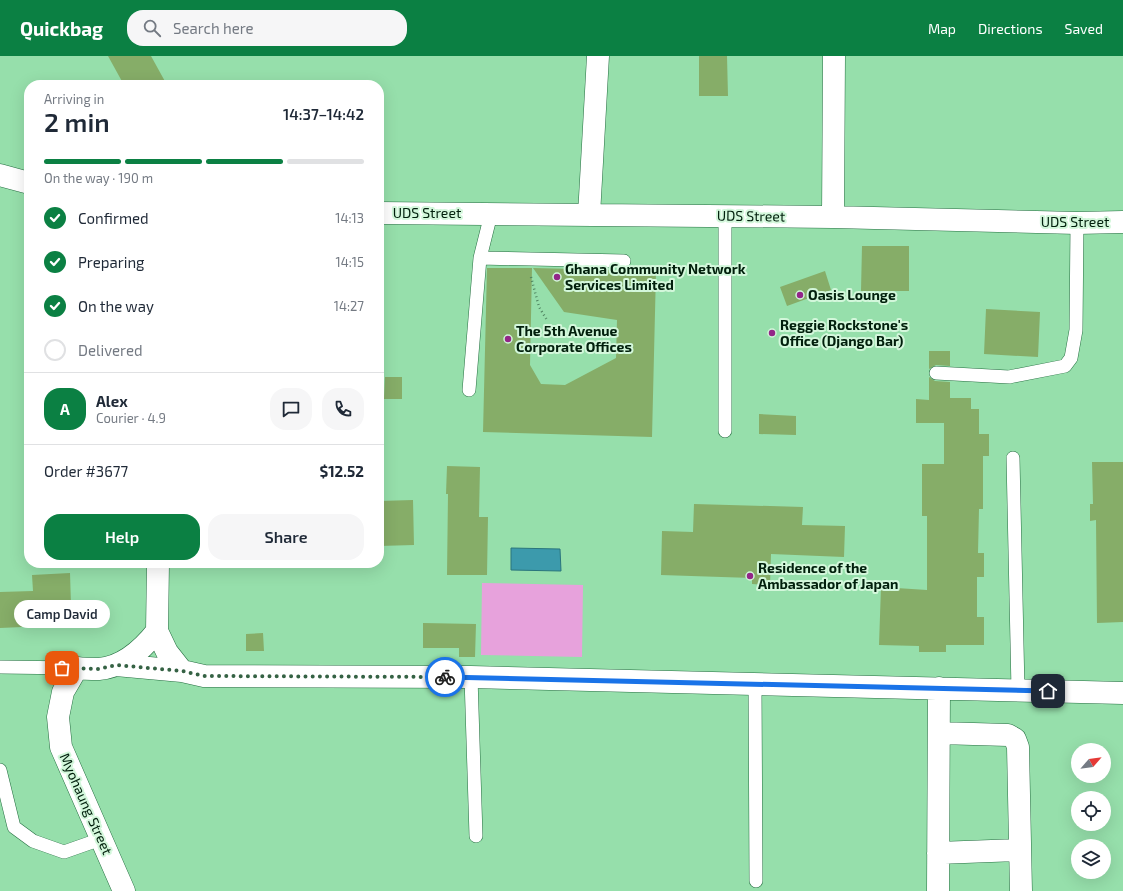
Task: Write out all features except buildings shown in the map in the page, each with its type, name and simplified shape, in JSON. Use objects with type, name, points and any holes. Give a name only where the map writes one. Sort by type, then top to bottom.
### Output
[{"type":"street","points":[[589,215],[598,56]]},
{"type":"street","points":[[833,217],[834,56]]},
{"type":"street","points":[[0,175],[24,182]]},
{"type":"street","name":"UDS Street","points":[[384,213],[833,217],[1077,223],[1123,222]]},
{"type":"street","points":[[158,568],[157,632],[167,652],[182,671]]},
{"type":"street","points":[[77,668],[99,669],[116,665],[132,656],[146,645],[157,632]]},
{"type":"street","points":[[116,665],[182,671],[204,676],[471,677],[1123,692]]},
{"type":"street","name":"Myohaung Street","points":[[77,668],[63,692],[58,716],[61,747],[124,891]]},
{"type":"street","points":[[938,891],[939,688]]},
{"type":"street","points":[[939,732],[1008,735],[1015,739],[1018,747],[1020,891]]},
{"type":"street","points":[[938,853],[1019,850]]},
{"type":"lane","points":[[470,390],[480,258],[491,214]]},
{"type":"lane","points":[[725,216],[725,431]]},
{"type":"lane","points":[[936,373],[1009,377],[1065,366],[1071,358],[1076,330],[1077,223]]},
{"type":"lane","points":[[480,258],[624,261]]},
{"type":"lane","points":[[1013,458],[1018,690]]},
{"type":"lane","points":[[0,667],[77,668]]},
{"type":"lane","points":[[471,677],[476,836]]},
{"type":"lane","points":[[755,684],[756,881]]},
{"type":"lane","points":[[0,770],[14,827],[32,841],[64,852],[101,838]]},
{"type":"path","points":[[526,259],[539,307],[547,320]]},
{"type":"shaded area","points":[[482,583],[583,585],[582,657],[481,655]]},
{"type":"water","points":[[511,548],[560,549],[561,571],[511,570]]},
{"type":"way so far","points":[[62,668],[99,669],[116,665],[182,671],[204,676],[445,677]]},
{"type":"place","name":"Ghana Community Network Services Limited","points":[[557,277]]},
{"type":"place","name":"Oasis Lounge","points":[[800,295]]},
{"type":"place","name":"Reggie Rockstone's Office (Django Bar)","points":[[772,333]]},
{"type":"place","name":"The 5th Avenue Corporate Offices","points":[[508,339]]},
{"type":"place","name":"Residence of the Ambassador of Japan","points":[[750,576]]},
{"type":"place","name":"Camp David","points":[[62,668]]},
{"type":"route","points":[[445,677],[1048,691]]}]
